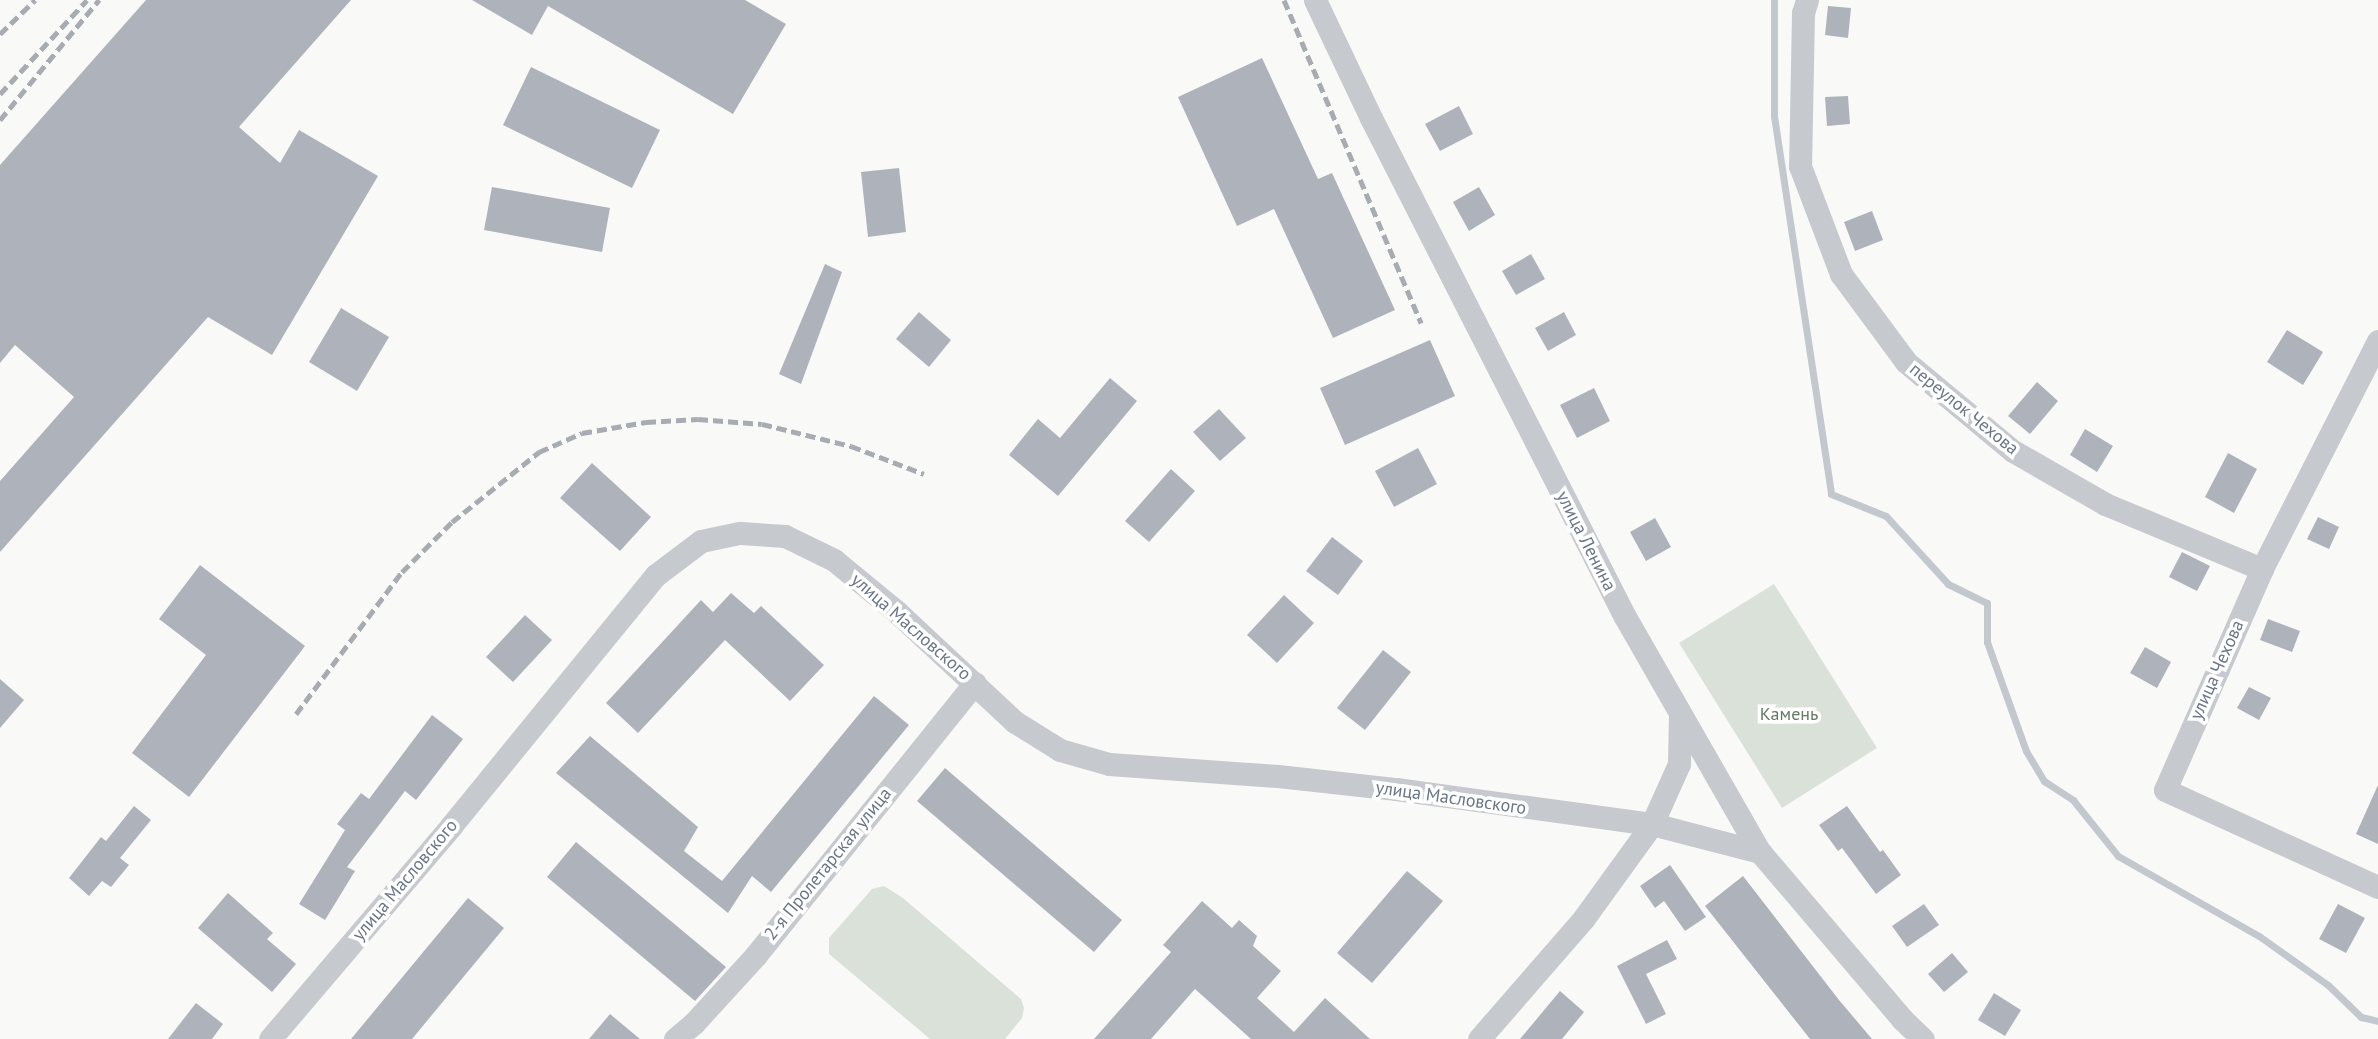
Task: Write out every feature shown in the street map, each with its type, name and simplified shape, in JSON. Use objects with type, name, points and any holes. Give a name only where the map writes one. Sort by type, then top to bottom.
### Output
[{"type":"street","name":"улица Ленина","points":[[1315,0],[1371,118],[1624,615],[1760,852],[1902,1019],[1923,1039]]},
{"type":"street","name":"переулок Чехова","points":[[1807,0],[1804,13],[1800,166],[1840,274],[1906,362],[2013,451],[2105,504],[2262,569]]},
{"type":"street","name":"улица Чехова","points":[[2378,341],[2262,569],[2165,790],[2378,887]]},
{"type":"street","name":"улица Масловского","points":[[270,1039],[451,827],[656,575],[701,541],[740,533],[785,536],[834,560],[975,683],[1015,722],[1060,750],[1109,764],[1278,776],[1652,824],[1760,852]]},
{"type":"street","name":"2-я Пролетарская улица","points":[[675,1039],[694,1023],[756,955],[975,683]]},
{"type":"street","points":[[1479,1039],[1584,918],[1652,824],[1679,764],[1680,713]]},
{"type":"green space","name":"Камень","points":[[1774,584],[1877,748],[1782,808],[1679,643]]},
{"type":"green space","points":[[884,886],[903,898],[1021,999],[1024,1008],[1022,1018],[1005,1039],[930,1039],[829,954],[829,938],[872,889]]},
{"type":"building","points":[[146,0],[351,0],[239,127],[280,163],[299,130],[378,176],[272,355],[208,317],[0,552],[0,481],[74,397],[15,345],[0,363],[0,165]]},
{"type":"building","points":[[472,0],[745,0],[786,24],[733,114],[548,6],[532,35]]},
{"type":"building","points":[[1828,6],[1851,8],[1848,38],[1825,35]]},
{"type":"building","points":[[1262,58],[1318,179],[1332,173],[1395,310],[1333,338],[1274,209],[1237,226],[1178,97]]},
{"type":"building","points":[[531,67],[660,130],[632,188],[503,125]]},
{"type":"building","points":[[1848,96],[1850,124],[1827,126],[1825,97]]},
{"type":"building","points":[[1459,106],[1473,134],[1440,151],[1425,124]]},
{"type":"building","points":[[899,168],[906,232],[868,237],[861,172]]},
{"type":"building","points":[[492,187],[610,208],[602,252],[484,230]]},
{"type":"building","points":[[1479,187],[1495,215],[1469,231],[1453,202]]},
{"type":"building","points":[[1872,211],[1883,240],[1855,251],[1844,222]]},
{"type":"building","points":[[1531,254],[1545,279],[1516,295],[1502,271]]},
{"type":"building","points":[[825,264],[842,272],[801,384],[779,374]]},
{"type":"building","points":[[341,308],[389,337],[357,391],[309,362]]},
{"type":"building","points":[[919,312],[951,340],[929,367],[896,339]]},
{"type":"building","points":[[1564,312],[1576,335],[1548,351],[1535,328]]},
{"type":"building","points":[[2287,330],[2323,352],[2303,385],[2267,362]]},
{"type":"building","points":[[1430,340],[1455,396],[1345,445],[1320,388]]},
{"type":"building","points":[[1110,378],[1137,401],[1058,496],[1009,455],[1038,419],[1060,438]]},
{"type":"building","points":[[2037,382],[2058,401],[2030,434],[2008,416]]},
{"type":"building","points":[[1594,388],[1610,421],[1577,438],[1560,405]]},
{"type":"building","points":[[1219,409],[1246,438],[1220,461],[1193,432]]},
{"type":"building","points":[[2085,429],[2113,446],[2097,472],[2070,455]]},
{"type":"building","points":[[1418,448],[1437,484],[1394,507],[1375,471]]},
{"type":"building","points":[[2228,453],[2257,469],[2234,513],[2205,497]]},
{"type":"building","points":[[592,463],[651,517],[620,551],[560,498]]},
{"type":"building","points":[[1171,469],[1195,491],[1149,542],[1125,521]]},
{"type":"building","points":[[2318,517],[2339,527],[2329,549],[2307,539]]},
{"type":"building","points":[[1655,518],[1671,547],[1646,561],[1630,532]]},
{"type":"building","points":[[1332,537],[1363,561],[1338,595],[1306,571]]},
{"type":"building","points":[[2182,552],[2210,566],[2197,591],[2169,577]]},
{"type":"building","points":[[200,565],[305,646],[189,797],[132,753],[206,655],[159,619]]},
{"type":"building","points":[[731,593],[754,613],[761,606],[824,665],[790,701],[725,640],[638,733],[606,703],[701,600],[713,612]]},
{"type":"building","points":[[1284,595],[1314,623],[1277,663],[1247,635]]},
{"type":"building","points":[[525,615],[552,640],[513,682],[486,657]]},
{"type":"building","points":[[2268,619],[2300,631],[2292,652],[2260,640]]},
{"type":"building","points":[[2145,647],[2171,662],[2157,688],[2130,673]]},
{"type":"building","points":[[1383,650],[1411,672],[1365,730],[1337,708]]},
{"type":"building","points":[[0,679],[24,700],[0,728]]},
{"type":"building","points":[[2249,687],[2271,698],[2259,720],[2237,708]]},
{"type":"building","points":[[874,696],[909,725],[771,892],[752,876],[728,913],[556,773],[590,736],[698,827],[684,851],[722,881]]},
{"type":"building","points":[[432,715],[463,739],[416,800],[405,791],[347,867],[355,871],[325,920],[299,904],[345,830],[337,824],[361,793],[369,799]]},
{"type":"building","points":[[945,768],[1122,920],[1094,952],[917,801]]},
{"type":"building","points":[[2378,785],[2378,844],[2356,834]]},
{"type":"building","points":[[134,806],[151,820],[120,858],[129,865],[111,887],[102,881],[89,896],[69,878],[101,837],[106,841]]},
{"type":"building","points":[[1847,806],[1880,852],[1883,850],[1901,875],[1876,894],[1842,848],[1838,851],[1819,825]]},
{"type":"building","points":[[576,842],[726,967],[695,1001],[547,877]]},
{"type":"building","points":[[1670,865],[1706,917],[1685,931],[1664,901],[1655,908],[1640,886]]},
{"type":"building","points":[[1407,871],[1443,901],[1372,983],[1337,953]]},
{"type":"building","points":[[1743,876],[1872,1039],[1810,1039],[1705,906]]},
{"type":"building","points":[[228,893],[273,933],[267,939],[296,964],[272,992],[198,928]]},
{"type":"building","points":[[468,898],[504,928],[412,1039],[351,1039]]},
{"type":"building","points":[[1202,901],[1232,928],[1239,920],[1257,936],[1253,946],[1281,971],[1257,998],[1294,1032],[1325,998],[1370,1039],[1251,1039],[1195,989],[1151,1039],[1094,1039],[1171,952],[1163,945]]},
{"type":"building","points":[[1924,904],[1939,925],[1907,947],[1892,926]]},
{"type":"building","points":[[2338,904],[2365,918],[2346,953],[2319,939]]},
{"type":"building","points":[[1667,940],[1677,959],[1646,974],[1666,1014],[1646,1024],[1617,966]]},
{"type":"building","points":[[1952,953],[1968,972],[1944,992],[1928,974]]},
{"type":"building","points":[[1560,991],[1584,1012],[1562,1039],[1520,1039]]},
{"type":"building","points":[[1994,993],[2021,1010],[2005,1036],[1978,1020]]},
{"type":"building","points":[[196,1003],[223,1024],[212,1039],[168,1039]]},
{"type":"building","points":[[610,1014],[640,1039],[589,1039]]},
{"type":"waterway","points":[[1774,0],[1774,116],[1831,494],[1886,516],[1948,584],[1987,603],[1987,642],[2026,751],[2044,781],[2073,800],[2118,856],[2259,936],[2328,985],[2361,1017],[2378,1021]]},
{"type":"railway","points":[[0,34],[35,0]]},
{"type":"railway","points":[[0,94],[87,0]]},
{"type":"railway","points":[[0,120],[99,0]]},
{"type":"railway","points":[[1284,0],[1421,323]]},
{"type":"railway","points":[[296,714],[402,572],[452,522],[539,452],[582,433],[646,422],[698,419],[762,424],[851,446],[924,474]]}]
